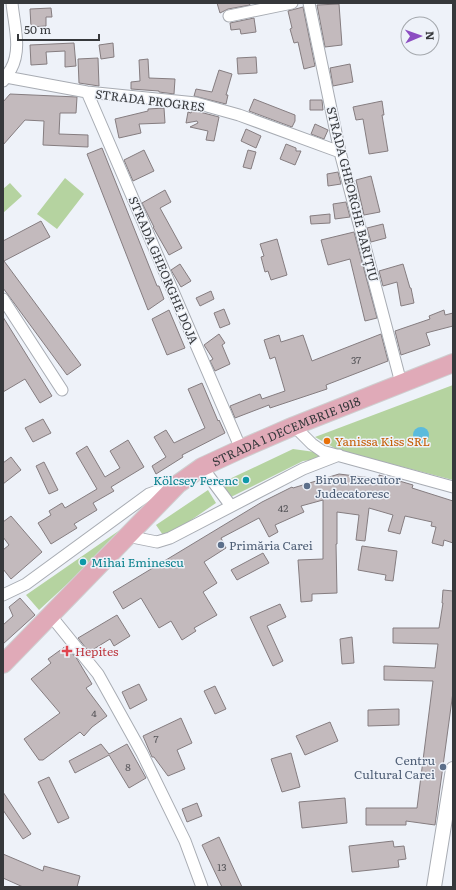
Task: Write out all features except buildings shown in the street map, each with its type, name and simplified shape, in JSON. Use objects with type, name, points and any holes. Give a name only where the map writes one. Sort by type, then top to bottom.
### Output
[{"type":"main road","name":"STRADA 1 DECEMBRIE 1918","points":[[3,664],[178,484],[202,467],[294,426],[453,363]]},
{"type":"street","points":[[4,79],[14,63],[17,50],[12,3]]},
{"type":"street","points":[[229,16],[292,3]]},
{"type":"street","name":"STRADA GHEORGHE BARIȚIU","points":[[309,3],[340,152],[401,383]]},
{"type":"street","name":"STRADA PROGRES","points":[[4,79],[87,92],[196,103],[239,115],[340,152]]},
{"type":"street","name":"STRADA GHEORGHE DOJA","points":[[87,92],[241,449]]},
{"type":"street","points":[[3,299],[62,390]]},
{"type":"street","points":[[294,426],[312,444],[322,451],[453,487]]},
{"type":"street","points":[[127,536],[157,542],[170,538],[303,469],[338,455]]},
{"type":"street","points":[[202,467],[231,506]]},
{"type":"street","points":[[3,596],[26,584],[149,494],[178,484]]},
{"type":"street","points":[[51,616],[98,674],[142,752],[184,841],[202,887]]},
{"type":"street","points":[[434,887],[453,769]]},
{"type":"green space","points":[[65,178],[84,194],[57,229],[37,214]]},
{"type":"green space","points":[[10,183],[22,196],[3,213],[3,189]]},
{"type":"green space","points":[[453,385],[453,480],[338,450],[315,437]]},
{"type":"green space","points":[[293,449],[322,453],[327,458],[303,461],[229,498],[221,483]]},
{"type":"green space","points":[[208,490],[216,503],[165,538],[156,525]]},
{"type":"green space","points":[[143,514],[39,610],[26,595]]},
{"type":"water","points":[[418,427],[424,427],[429,432],[427,441],[424,443],[418,443],[413,438],[413,432]]},
{"type":"place","name":"Yanissa Kiss SRL","points":[[327,441]]},
{"type":"place","name":"Kölcsey Ferenc","points":[[246,480]]},
{"type":"place","name":"Birou Executor Judecatoresc","points":[[307,486]]},
{"type":"place","name":"Primăria Carei","points":[[221,545]]},
{"type":"place","name":"Mihai Eminescu","points":[[83,562]]},
{"type":"place","name":"Hepites","points":[[67,651]]},
{"type":"place","name":"Centru Cultural Carei","points":[[443,767]]}]
